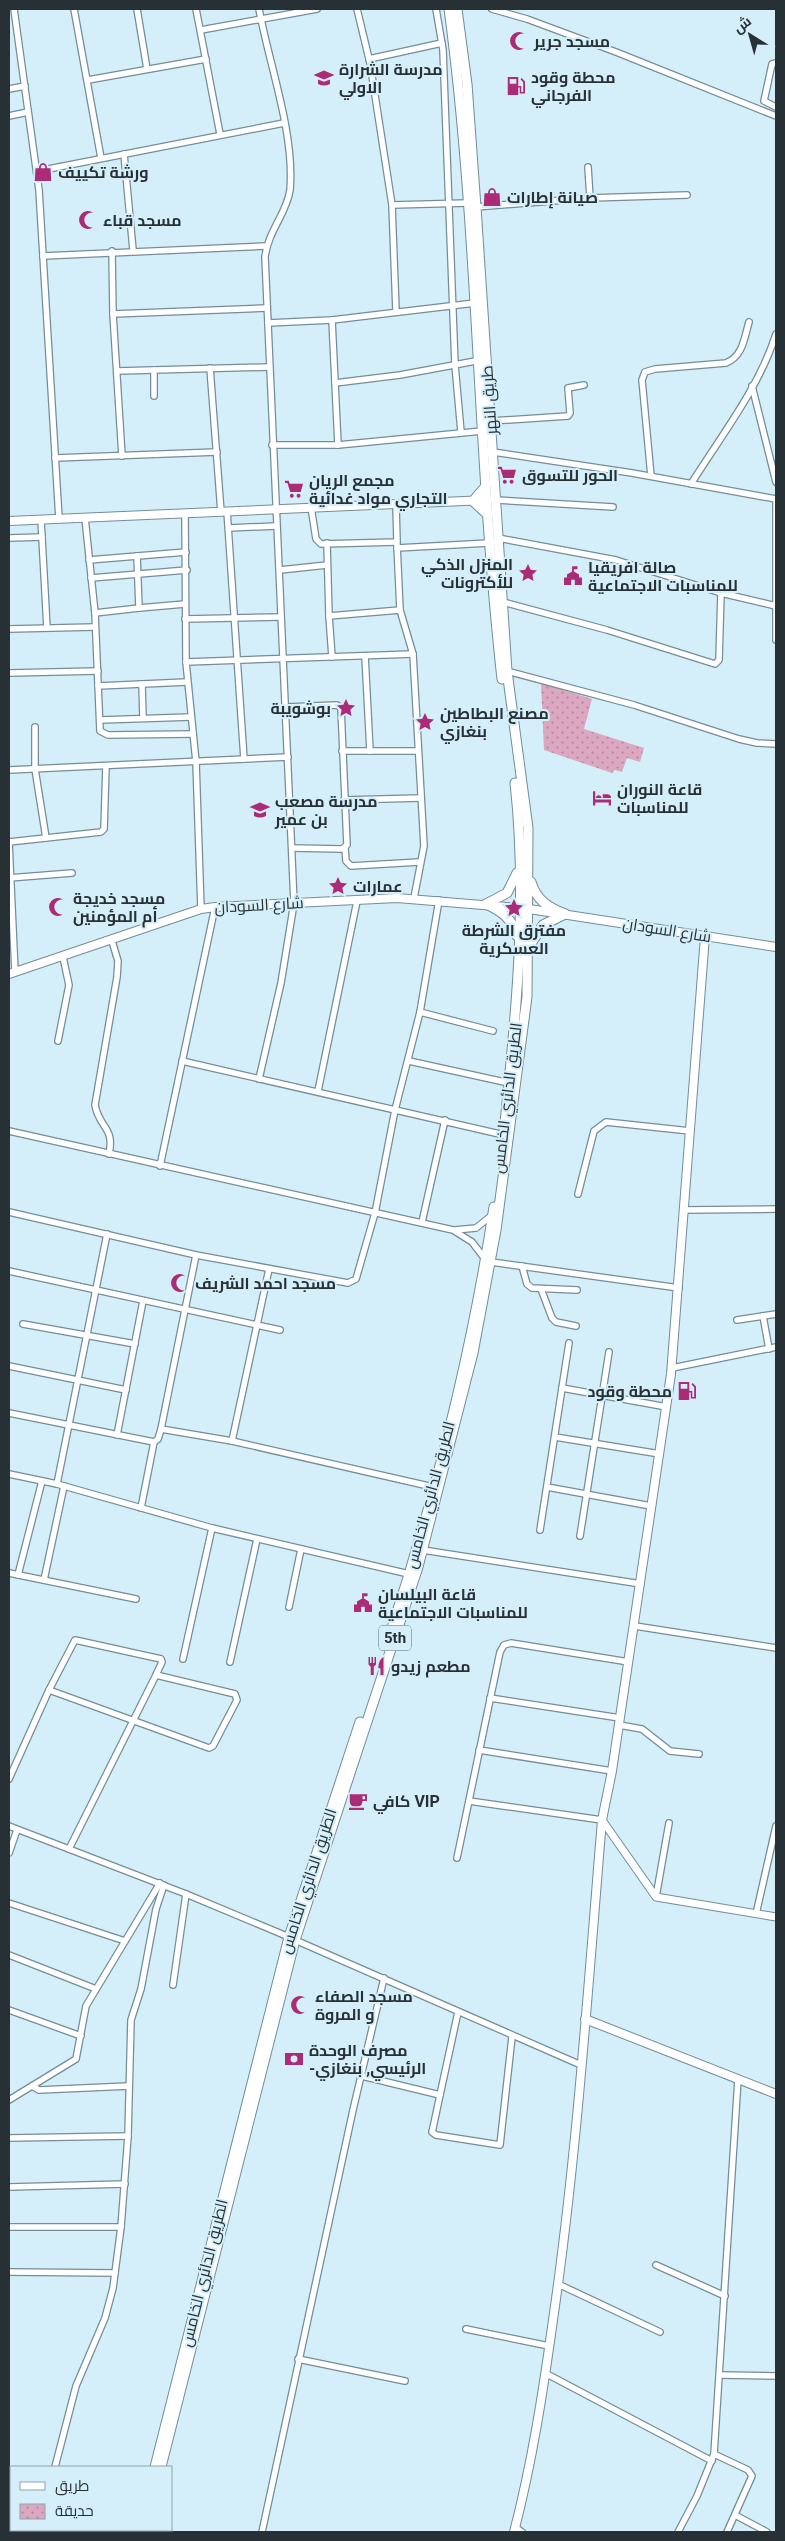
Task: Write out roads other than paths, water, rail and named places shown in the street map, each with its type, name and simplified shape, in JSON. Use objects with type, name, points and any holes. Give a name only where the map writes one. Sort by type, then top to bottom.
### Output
[{"type":"main road","name":"طريق النهر","points":[[449,9],[472,205],[482,360],[482,431],[486,486],[491,500],[498,538],[503,602],[505,673]]},
{"type":"main road","name":"طريق النهر","points":[[457,9],[467,84],[475,304],[491,421],[493,452],[491,500],[488,515],[489,543],[522,792]]},
{"type":"main road","points":[[473,501],[480,496],[486,486]]},
{"type":"main road","points":[[9,521],[491,500]]},
{"type":"main road","points":[[473,501],[488,515]]},
{"type":"main road","name":"الطريق الدائري الخامس","points":[[292,1938],[422,1550],[441,1469],[473,1353],[527,997],[529,948],[519,866],[516,797],[505,673]]},
{"type":"main road","name":"الطريق الدائري الخامس","points":[[488,1261],[492,1215],[504,1135],[517,1006],[519,943],[529,876],[528,828],[522,792]]},
{"type":"main road","points":[[486,904],[507,893],[515,880],[519,866]]},
{"type":"main road","points":[[529,876],[534,892],[543,903],[565,914]]},
{"type":"main road","name":"شارع السودان","points":[[12,973],[112,941],[201,909],[215,906],[414,898],[486,904],[565,914],[776,947]]},
{"type":"main road","points":[[486,904],[505,914],[512,923],[519,943]]},
{"type":"main road","points":[[529,948],[543,925],[565,914]]},
{"type":"main road","points":[[515,2530],[533,2446],[558,2284],[571,2186],[602,1820],[612,1771],[635,1626],[672,1368],[705,936]]},
{"type":"main road","name":"الطريق الدائري الخامس","points":[[155,2466],[185,2360],[292,1938],[409,1574],[433,1486],[441,1469]]},
{"type":"main road","points":[[585,2019],[776,2094]]},
{"type":"main road","name":"الطريق الدائري الخامس","points":[[162,2466],[185,2360]]},
{"type":"street","points":[[14,9],[38,171],[59,519]]},
{"type":"street","points":[[74,9],[101,158]]},
{"type":"street","points":[[137,9],[147,69]]},
{"type":"street","points":[[196,9],[220,134]]},
{"type":"street","points":[[259,9],[284,123],[290,171],[290,191],[284,208],[268,237],[266,246],[268,368],[274,510],[280,570],[294,903],[281,983],[259,1079]]},
{"type":"street","points":[[201,30],[260,17],[317,9]]},
{"type":"street","points":[[357,9],[368,59],[392,205],[396,311]]},
{"type":"street","points":[[436,9],[442,43],[453,305],[461,432]]},
{"type":"street","points":[[492,9],[527,19],[616,52],[776,116]]},
{"type":"street","points":[[368,59],[442,43]]},
{"type":"street","points":[[88,80],[206,59]]},
{"type":"street","points":[[776,63],[772,64],[764,101],[776,107]]},
{"type":"street","points":[[9,89],[25,86]]},
{"type":"street","points":[[9,116],[28,112]]},
{"type":"street","points":[[38,171],[284,123]]},
{"type":"street","points":[[124,154],[133,250]]},
{"type":"street","points":[[588,167],[590,198]]},
{"type":"street","points":[[392,205],[450,203],[472,205],[590,198],[687,195]]},
{"type":"street","points":[[43,256],[133,250],[266,246]]},
{"type":"street","points":[[112,251],[113,314],[122,456]]},
{"type":"street","points":[[268,323],[332,320],[396,311],[475,304]]},
{"type":"street","points":[[113,314],[267,308]]},
{"type":"street","points":[[332,320],[338,445]]},
{"type":"street","points":[[651,476],[642,380],[645,372],[655,369],[726,363],[736,359],[742,349],[749,322]]},
{"type":"street","points":[[691,484],[752,386],[770,354],[776,334]]},
{"type":"street","points":[[335,383],[400,375],[482,360]]},
{"type":"street","points":[[210,368],[217,452],[224,511],[228,528],[244,759]]},
{"type":"street","points":[[117,371],[268,368]]},
{"type":"street","points":[[154,370],[154,396]]},
{"type":"street","points":[[491,421],[568,416],[570,413],[568,388],[584,385]]},
{"type":"street","points":[[752,386],[776,482]]},
{"type":"street","points":[[272,445],[338,445],[482,431]]},
{"type":"street","points":[[55,458],[217,452]]},
{"type":"street","points":[[493,452],[651,476],[776,499],[776,640]]},
{"type":"street","points":[[491,500],[613,507]]},
{"type":"street","points":[[396,505],[400,610],[413,654],[424,846],[419,862],[414,898]]},
{"type":"street","points":[[311,507],[316,540],[321,544],[489,543]]},
{"type":"street","points":[[185,513],[187,570],[185,604],[186,662],[196,762],[201,909]]},
{"type":"street","points":[[86,518],[98,671],[100,731],[104,735],[193,734]]},
{"type":"street","points":[[41,520],[46,628]]},
{"type":"street","points":[[228,528],[276,526]]},
{"type":"street","points":[[9,538],[42,537]]},
{"type":"street","points":[[498,538],[616,560],[721,593],[776,605]]},
{"type":"street","points":[[327,543],[332,657]]},
{"type":"street","points":[[90,560],[186,552]]},
{"type":"street","points":[[137,556],[136,574],[139,608]]},
{"type":"street","points":[[280,570],[327,565]]},
{"type":"street","points":[[91,578],[187,570]]},
{"type":"street","points":[[503,602],[607,630],[715,664],[719,660],[721,593]]},
{"type":"street","points":[[94,613],[185,604]]},
{"type":"street","points":[[330,616],[400,610]]},
{"type":"street","points":[[185,619],[281,617]]},
{"type":"street","points":[[9,629],[95,627]]},
{"type":"street","points":[[186,662],[413,654]]},
{"type":"street","points":[[365,656],[370,751]]},
{"type":"street","points":[[9,673],[98,671]]},
{"type":"street","points":[[505,673],[634,705],[739,739],[757,743],[776,744]]},
{"type":"street","points":[[98,686],[187,682]]},
{"type":"street","points":[[142,684],[143,718]]},
{"type":"street","points":[[286,706],[340,705],[342,708],[346,861],[351,866],[419,862]]},
{"type":"street","points":[[100,720],[191,717]]},
{"type":"street","points":[[35,727],[35,769],[46,838]]},
{"type":"street","points":[[342,751],[418,751]]},
{"type":"street","points":[[9,770],[288,757]]},
{"type":"street","points":[[12,973],[9,842],[98,834],[104,829],[106,766]]},
{"type":"street","points":[[344,800],[421,798]]},
{"type":"street","points":[[292,848],[345,848]]},
{"type":"street","points":[[10,878],[72,873]]},
{"type":"street","points":[[9,1212],[196,1255],[348,1283],[352,1282],[359,1275],[375,1213],[395,1110],[420,1012],[439,900]]},
{"type":"street","points":[[318,1091],[357,901]]},
{"type":"street","points":[[160,1166],[215,906]]},
{"type":"street","points":[[110,1154],[112,1138],[100,1119],[96,1105],[117,977],[118,961],[112,941]]},
{"type":"street","points":[[58,1041],[69,985],[63,957]]},
{"type":"street","points":[[420,1012],[493,1031]]},
{"type":"street","points":[[182,1061],[504,1135]]},
{"type":"street","points":[[409,1061],[509,1083]]},
{"type":"street","points":[[422,1222],[445,1120]]},
{"type":"street","points":[[578,1194],[594,1131],[602,1124],[606,1122],[690,1131]]},
{"type":"street","points":[[9,1131],[453,1230],[472,1242],[488,1261],[679,1288]]},
{"type":"street","points":[[685,1210],[776,1209]]},
{"type":"street","points":[[453,1230],[476,1228],[488,1221],[492,1215]]},
{"type":"street","points":[[57,1484],[107,1234]]},
{"type":"street","points":[[141,1508],[154,1442],[158,1439],[161,1429],[196,1255]]},
{"type":"street","points":[[522,1266],[527,1284],[532,1288],[577,1290]]},
{"type":"street","points":[[232,1441],[269,1269]]},
{"type":"street","points":[[9,1271],[280,1330]]},
{"type":"street","points":[[541,1289],[556,1322],[576,1326]]},
{"type":"street","points":[[117,1435],[143,1300]]},
{"type":"street","points":[[737,1320],[776,1314]]},
{"type":"street","points":[[762,1316],[769,1349]]},
{"type":"street","points":[[23,1324],[135,1344]]},
{"type":"street","points":[[540,1530],[569,1343]]},
{"type":"street","points":[[672,1368],[776,1347]]},
{"type":"street","points":[[580,1536],[596,1444],[608,1352]]},
{"type":"street","points":[[9,1366],[126,1390]]},
{"type":"street","points":[[562,1388],[667,1407]]},
{"type":"street","points":[[9,1414],[154,1442]]},
{"type":"street","points":[[161,1429],[232,1441],[433,1486]]},
{"type":"street","points":[[555,1437],[660,1454]]},
{"type":"street","points":[[9,1474],[57,1484],[212,1528],[409,1574]]},
{"type":"street","points":[[18,1575],[42,1481]]},
{"type":"street","points":[[44,1580],[64,1486]]},
{"type":"street","points":[[547,1487],[652,1506]]},
{"type":"street","points":[[183,1659],[212,1528]]},
{"type":"street","points":[[230,1662],[257,1539]]},
{"type":"street","points":[[289,1607],[301,1549]]},
{"type":"street","points":[[422,1550],[641,1584]]},
{"type":"street","points":[[9,1573],[136,1599]]},
{"type":"street","points":[[635,1626],[776,1648]]},
{"type":"street","points":[[9,1779],[49,1690],[75,1640],[161,1659],[162,1662],[156,1675],[69,1849]]},
{"type":"street","points":[[457,1858],[500,1652],[504,1645],[511,1643],[629,1662]]},
{"type":"street","points":[[49,1690],[209,1748],[213,1746],[236,1700],[235,1694],[156,1675]]},
{"type":"street","points":[[490,1698],[620,1722],[642,1729],[670,1751],[699,1754]]},
{"type":"street","points":[[479,1750],[612,1771]]},
{"type":"street","points":[[469,1801],[602,1820],[656,1897],[776,1917]]},
{"type":"street","points":[[656,1897],[670,1823]]},
{"type":"street","points":[[9,1826],[162,1884],[292,1938],[581,2065]]},
{"type":"street","points":[[756,1914],[776,1826]]},
{"type":"street","points":[[9,1853],[17,1830]]},
{"type":"street","points":[[9,2100],[74,2061],[78,2054],[86,2006],[162,1884]]},
{"type":"street","points":[[55,2466],[76,2386],[105,2318],[115,2273],[121,2227],[128,2136],[131,2020],[141,1989],[162,1884]]},
{"type":"street","points":[[173,1985],[186,1894]]},
{"type":"street","points":[[9,1902],[126,1941]]},
{"type":"street","points":[[9,1955],[96,1989]]},
{"type":"street","points":[[262,2532],[298,2360],[384,1978]]},
{"type":"street","points":[[9,2010],[81,2036]]},
{"type":"street","points":[[458,2012],[433,2128],[436,2135],[500,2145],[512,2036]]},
{"type":"street","points":[[362,2076],[440,2095]]},
{"type":"street","points":[[678,2532],[714,2454],[738,2079]]},
{"type":"street","points":[[32,2086],[39,2090],[129,2086]]},
{"type":"street","points":[[9,2138],[128,2136]]},
{"type":"street","points":[[9,2187],[124,2184]]},
{"type":"street","points":[[9,2228],[121,2227]]},
{"type":"street","points":[[656,2265],[725,2296]]},
{"type":"street","points":[[9,2272],[115,2273]]},
{"type":"street","points":[[558,2284],[660,2332]]},
{"type":"street","points":[[466,2330],[549,2346]]},
{"type":"street","points":[[298,2360],[405,2381]]},
{"type":"street","points":[[545,2373],[712,2461]]},
{"type":"street","points":[[720,2375],[776,2376]]},
{"type":"street","points":[[714,2454],[748,2470],[752,2476],[727,2532]]},
{"type":"street","points":[[735,2515],[768,2532]]},
{"type":"street","points":[[515,2530],[522,2532]]},
{"type":"place","name":"مسجد جرير","points":[[519,41]]},
{"type":"place","name":"مدرسة الشرارة الاولي","points":[[324,78]]},
{"type":"place","name":"محطة وقود الفرجاني","points":[[516,86]]},
{"type":"place","name":"ورشة تكييف","points":[[43,172]]},
{"type":"place","name":"صيانة إطارات","points":[[492,197]]},
{"type":"place","name":"مسجد قباء","points":[[88,220]]},
{"type":"place","name":"الحور للتسوق","points":[[507,475]]},
{"type":"place","name":"مجمع الريان التجاري مواد غدائية","points":[[294,489]]},
{"type":"place","name":"المنزل الذكي للأكترونات","points":[[528,573]]},
{"type":"place","name":"صالة افريقيا للمناسبات الاجتماعية","points":[[573,576]]},
{"type":"place","name":"بوشويبة","points":[[346,708]]},
{"type":"place","name":"مصنع البطاطين بنغازي","points":[[425,722]]},
{"type":"place","name":"قاعة النوران للمناسبات","points":[[602,798]]},
{"type":"place","name":"مدرسة مصعب بن عمير","points":[[260,810]]},
{"type":"place","name":"عمارات","points":[[338,886]]},
{"type":"place","name":"مسجد خديجة أم المؤمنين","points":[[58,907]]},
{"type":"place","name":"مفترق الشرطة العسكرية","points":[[514,908]]},
{"type":"place","name":"مسجد احمد الشريف","points":[[180,1283]]},
{"type":"place","name":"محطة وقود","points":[[687,1391]]},
{"type":"place","name":"قاعة البيلسان للمناسبات الاجتماعية","points":[[363,1603]]},
{"type":"place","name":"مطعم زيدو","points":[[376,1666]]},
{"type":"place","name":"كافي VIP","points":[[358,1801]]},
{"type":"place","name":"مسجد الصفاء و المروة","points":[[300,2005]]},
{"type":"place","name":"مصرف الوحدة -الرئيسي, بنغازي","points":[[294,2059]]}]
